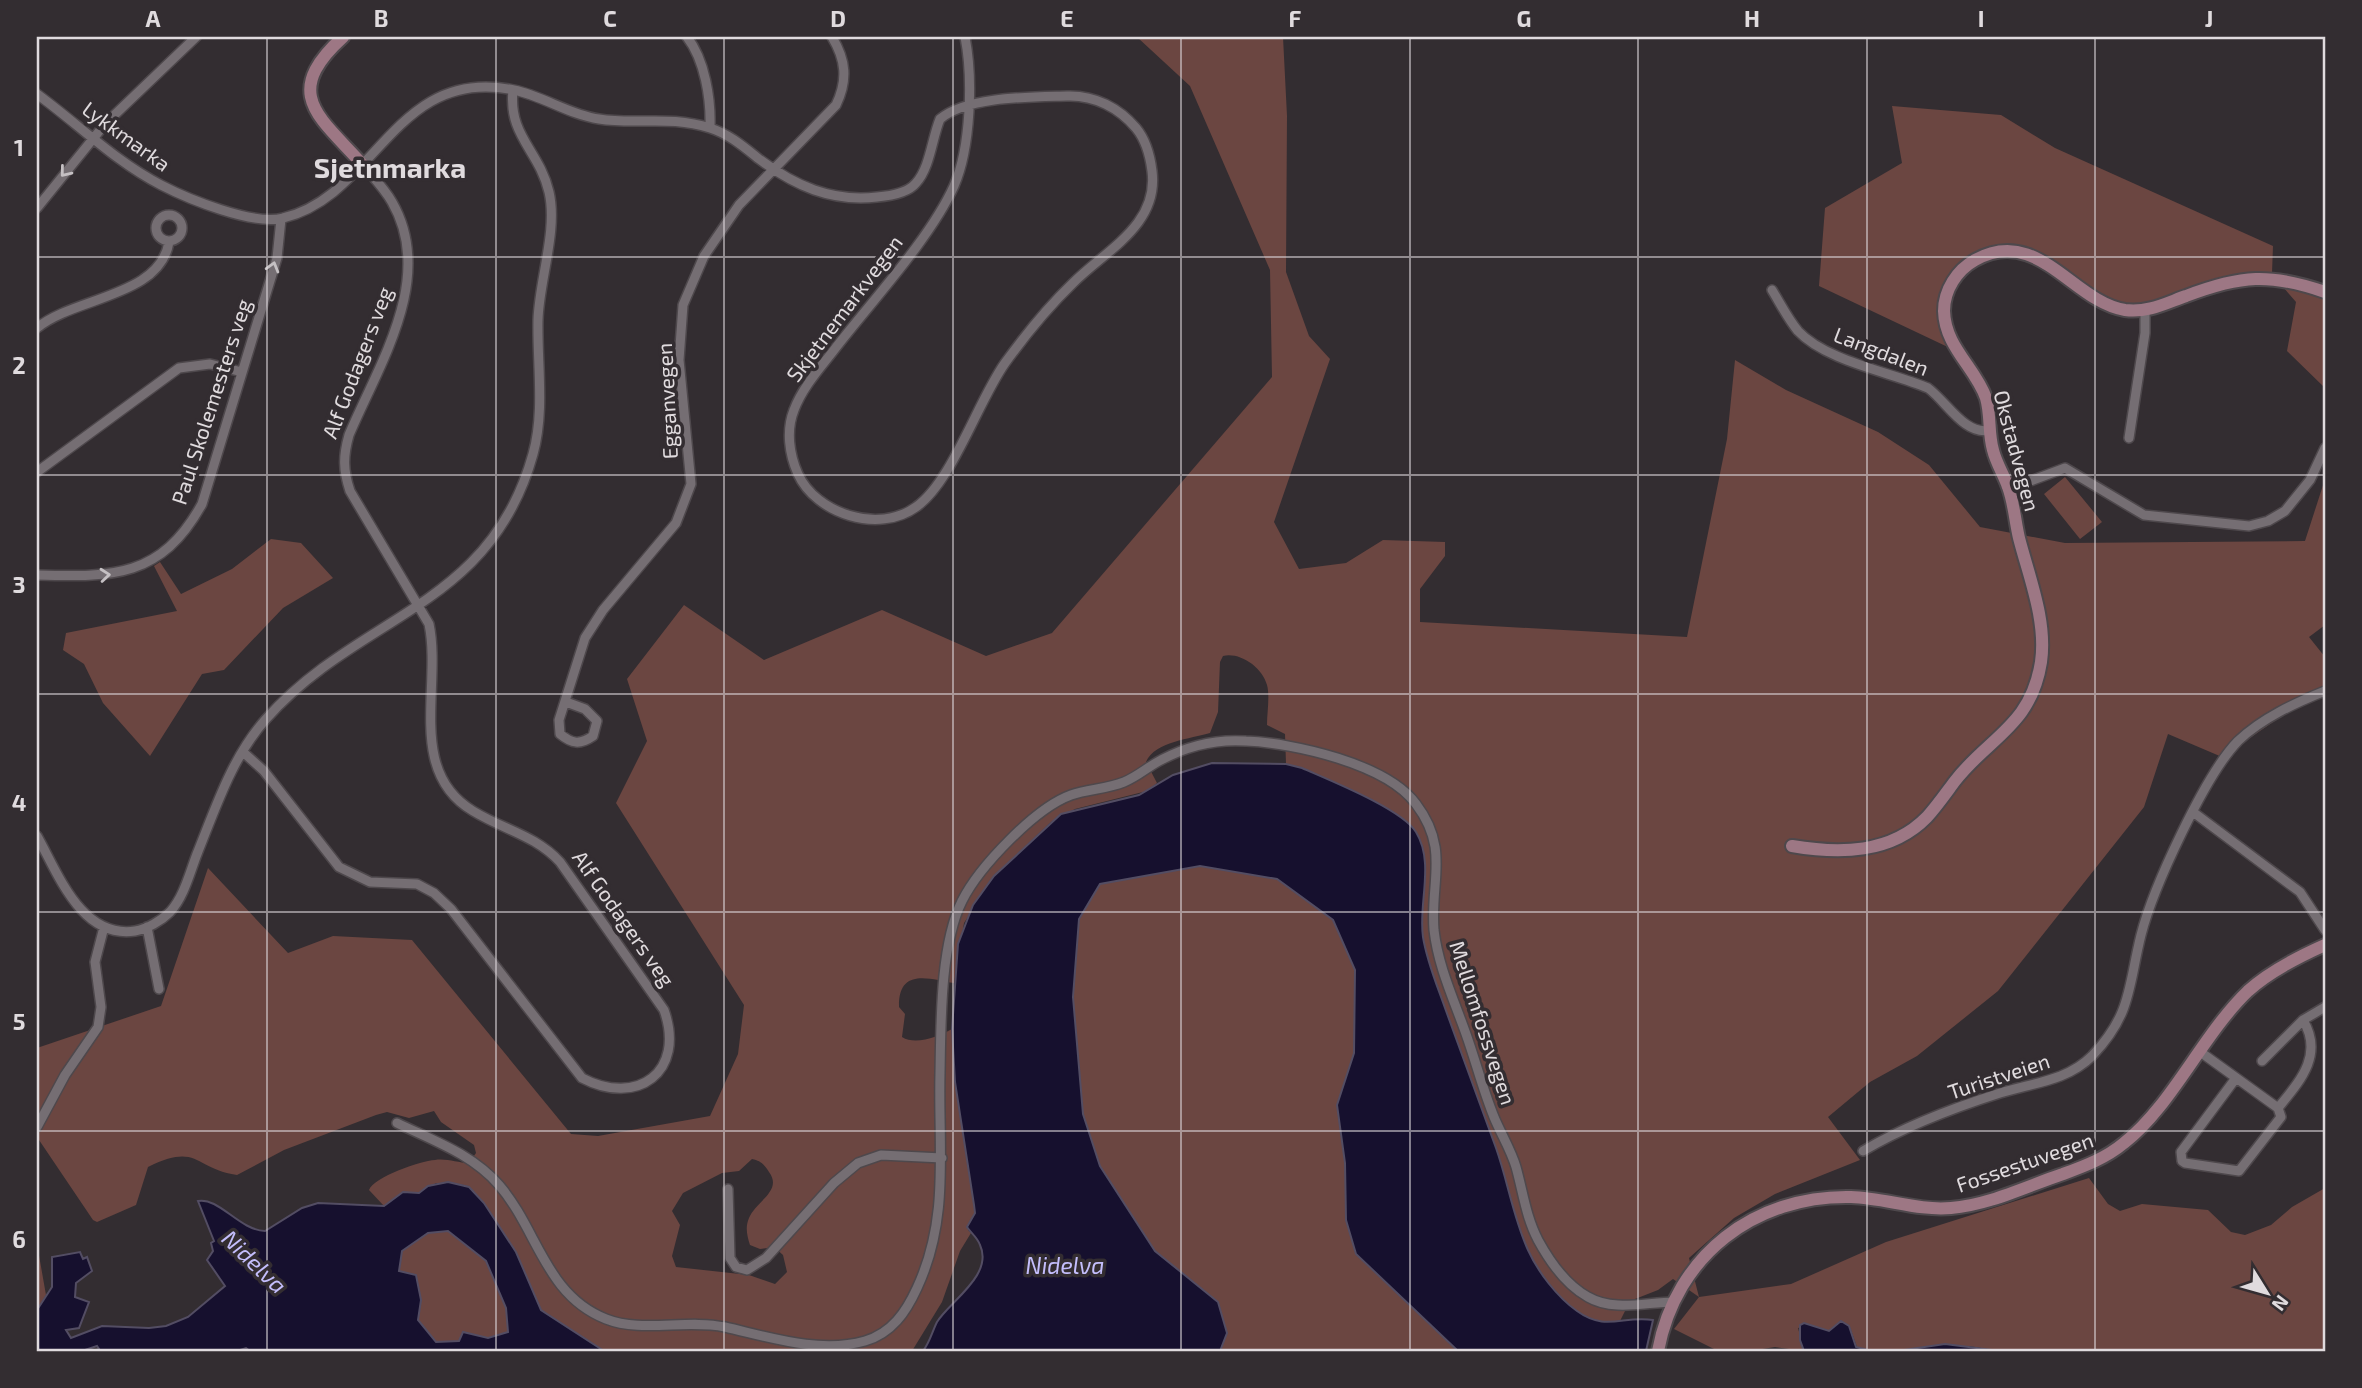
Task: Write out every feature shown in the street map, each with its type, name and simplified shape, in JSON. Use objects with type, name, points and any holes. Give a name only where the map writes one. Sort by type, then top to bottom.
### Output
[{"type":"street","points":[[37,208],[93,137],[136,91],[196,37]]},
{"type":"street","name":"Alf Godagers veg","points":[[243,752],[264,771],[340,867],[358,879],[406,882],[435,893],[451,909],[582,1079],[599,1088],[620,1090],[636,1088],[653,1079],[665,1063],[671,1047],[670,1027],[664,1010],[560,862],[546,846],[526,834],[474,812],[460,802],[440,778],[433,755],[429,724],[434,648],[429,624],[350,491],[344,474],[344,454],[349,435],[400,316],[409,277],[409,251],[393,204],[362,164],[316,115],[310,103],[310,91],[320,63],[343,37]]},
{"type":"street","points":[[687,37],[693,44],[704,75],[709,98],[710,128]]},
{"type":"street","name":"Egganvegen","points":[[566,702],[586,709],[597,721],[593,736],[583,743],[569,742],[560,734],[559,720],[585,638],[603,610],[676,523],[691,484],[679,360],[683,305],[704,256],[739,205],[830,114],[841,95],[845,70],[843,56],[832,37]]},
{"type":"street","name":"Skjetnemarkvegen","points":[[965,37],[968,60],[967,106],[961,163],[938,216],[821,367],[793,413],[789,447],[798,475],[822,503],[853,517],[884,518],[916,508],[944,474],[1003,366],[1029,331],[1075,281],[1128,235],[1150,201],[1153,180],[1148,150],[1140,132],[1127,118],[1107,104],[1070,96],[967,106]]},
{"type":"street","points":[[281,219],[322,201],[362,164],[400,122],[431,101],[474,88],[513,90],[595,119],[666,120],[710,128],[735,140],[789,181],[830,196],[880,197],[908,190],[917,183],[923,172],[940,119],[948,112],[967,106]]},
{"type":"street","points":[[37,836],[77,905],[104,927],[125,931],[147,927],[162,919],[177,904],[222,791],[243,752],[264,722],[296,687],[340,653],[419,606],[458,577],[481,555],[503,525],[522,491],[534,451],[539,415],[538,318],[550,195],[538,161],[513,121],[513,90]]},
{"type":"street","name":"Lykkmarka","points":[[37,94],[134,169],[178,194],[250,216],[281,219]]},
{"type":"street","name":"Paul Skolemesters veg","points":[[37,575],[118,574],[154,560],[174,544],[202,504],[276,258],[281,219]]},
{"type":"street","points":[[37,328],[60,314],[128,287],[151,274],[162,262],[169,242]]},
{"type":"street","name":"Okstadvegen","points":[[1792,846],[1850,850],[1882,846],[1927,817],[1965,768],[2000,738],[2023,712],[2041,663],[2042,638],[2009,489],[1992,449],[1985,397],[1947,331],[1945,296],[1951,284],[1973,261],[1989,253],[2010,250],[2028,255],[2122,309],[2145,311]]},
{"type":"street","points":[[2129,438],[2145,333],[2145,311],[2245,277],[2268,277],[2325,292]]},
{"type":"street","name":"Langdalen","points":[[1772,290],[1799,332],[1827,352],[1928,388],[1942,398],[1969,427],[1990,430]]},
{"type":"street","points":[[37,472],[179,368],[211,364],[242,372]]},
{"type":"street","points":[[2009,489],[2065,468],[2144,515],[2249,526],[2268,522],[2285,511],[2311,480],[2325,448]]},
{"type":"street","name":"Turistveien","points":[[1863,1151],[1890,1135],[1963,1106],[2058,1078],[2090,1058],[2117,1024],[2128,1002],[2142,932],[2193,812],[2221,763],[2239,741],[2263,722],[2325,691]]},
{"type":"street","name":"Mellomfossvegen","points":[[397,1123],[459,1153],[489,1175],[522,1217],[553,1278],[596,1315],[631,1325],[680,1322],[711,1324],[811,1344],[845,1345],[873,1338],[886,1332],[904,1312],[935,1241],[941,1199],[940,1074],[948,940],[963,900],[981,872],[1046,807],[1069,796],[1124,782],[1163,759],[1190,748],[1244,740],[1299,748],[1357,765],[1412,797],[1432,827],[1438,855],[1434,926],[1439,956],[1493,1115],[1515,1164],[1532,1229],[1548,1257],[1567,1281],[1598,1302],[1621,1306],[1674,1301]]},
{"type":"street","points":[[2193,812],[2300,892],[2325,930]]},
{"type":"street","points":[[37,1127],[65,1075],[98,1027],[102,1007],[95,962],[104,927]]},
{"type":"street","points":[[147,927],[159,989]]},
{"type":"street","name":"Fossestuvegen","points":[[1658,1351],[1664,1324],[1674,1301],[1716,1245],[1751,1219],[1774,1208],[1808,1200],[1852,1197],[1955,1208],[1985,1201],[2097,1161],[2140,1129],[2249,990],[2282,966],[2325,945]]},
{"type":"street","points":[[2262,1061],[2303,1020],[2325,1007]]},
{"type":"street","points":[[2278,1108],[2303,1077],[2312,1057],[2310,1032],[2303,1020]]},
{"type":"street","points":[[2199,1051],[2278,1108],[2281,1117],[2243,1169],[2233,1171],[2185,1163],[2182,1161],[2181,1152],[2236,1078]]},
{"type":"street","points":[[728,1189],[730,1258],[736,1267],[747,1270],[766,1258],[834,1183],[858,1163],[881,1155],[942,1157]]},
{"type":"shaded area","points":[[1137,37],[1283,37],[1287,116],[1286,272],[1309,336],[1330,359],[1274,522],[1299,569],[1346,563],[1383,540],[1445,542],[1445,556],[1420,589],[1420,622],[1687,637],[1727,439],[1735,360],[1786,390],[1878,432],[1929,465],[1980,527],[2065,543],[2305,541],[2325,479],[2325,625],[2309,637],[2325,657],[2325,695],[2289,711],[2222,757],[2168,734],[2144,807],[1998,991],[1917,1056],[1870,1082],[1828,1117],[1860,1160],[1775,1194],[1734,1218],[1689,1258],[1699,1297],[1673,1279],[1658,1290],[1630,1301],[1620,1321],[1607,1323],[1580,1313],[1544,1277],[1523,1240],[1495,1147],[1425,950],[1421,920],[1424,856],[1361,801],[1326,779],[1286,764],[1285,734],[1267,725],[1268,694],[1264,678],[1250,662],[1230,655],[1223,656],[1220,662],[1218,712],[1210,733],[1157,749],[1146,762],[1157,783],[1147,791],[1075,809],[1051,822],[994,876],[964,923],[954,983],[917,978],[904,986],[900,994],[899,1007],[905,1014],[902,1037],[921,1040],[952,1029],[955,1082],[975,1212],[968,1230],[971,1233],[960,1251],[942,1302],[912,1351],[604,1351],[541,1310],[505,1235],[499,1230],[484,1203],[464,1185],[436,1183],[420,1193],[403,1192],[384,1206],[369,1190],[388,1175],[419,1163],[439,1160],[469,1163],[476,1153],[474,1145],[441,1122],[434,1111],[409,1118],[387,1112],[376,1115],[284,1150],[237,1175],[187,1157],[165,1160],[148,1167],[136,1205],[97,1222],[93,1220],[37,1137],[37,1048],[161,1006],[208,868],[288,953],[333,936],[412,940],[571,1134],[598,1136],[710,1116],[738,1054],[744,1005],[616,803],[647,741],[627,679],[684,605],[764,660],[882,610],[986,656],[1052,633],[1272,377],[1270,270],[1190,86]],"holes":[[[752,1159],[762,1163],[767,1169],[773,1185],[749,1218],[749,1242],[760,1249],[774,1247],[783,1255],[787,1272],[775,1284],[749,1275],[676,1267],[672,1256],[680,1225],[672,1211],[683,1193],[722,1173],[739,1171]]]},
{"type":"shaded area","points":[[1892,106],[2001,115],[2055,148],[2273,246],[2272,273],[2325,294],[2325,388],[2287,351],[2296,302],[2271,273],[2149,312],[2113,304],[2015,248],[1957,273],[1947,301],[1952,349],[1819,286],[1825,208],[1902,163]]},
{"type":"shaded area","points":[[2065,477],[2102,522],[2080,539],[2044,494]]},
{"type":"shaded area","points":[[271,539],[301,543],[333,578],[283,608],[224,670],[202,674],[150,756],[103,703],[84,664],[63,650],[66,633],[177,611],[154,566],[160,562],[181,594],[232,569]]},
{"type":"shaded area","points":[[1200,866],[1277,879],[1333,920],[1355,970],[1354,1053],[1337,1105],[1345,1163],[1346,1220],[1356,1254],[1458,1351],[1220,1351],[1227,1333],[1218,1302],[1155,1251],[1100,1166],[1083,1114],[1073,997],[1079,919],[1100,884]]},
{"type":"shaded area","points":[[2089,1178],[2108,1204],[2120,1211],[2142,1204],[2208,1210],[2231,1232],[2245,1235],[2271,1225],[2292,1207],[2325,1188],[2325,1351],[2000,1351],[1969,1346],[1872,1351],[1857,1347],[1851,1330],[1823,1331],[1811,1325],[1798,1328],[1804,1351],[1775,1347],[1750,1351],[1718,1351],[1674,1329],[1699,1297],[1791,1284],[1886,1242]]},
{"type":"shaded area","points":[[448,1231],[486,1261],[506,1308],[509,1332],[488,1338],[463,1332],[459,1341],[435,1342],[418,1320],[421,1300],[398,1271],[402,1251],[428,1233]]},
{"type":"shaded area","points":[[37,1244],[46,1295],[37,1310]]},
{"type":"water","name":"Nidelva","points":[[1212,763],[1286,764],[1302,768],[1381,805],[1408,823],[1416,832],[1424,857],[1422,924],[1427,955],[1496,1148],[1528,1250],[1555,1291],[1587,1317],[1606,1322],[1653,1320],[1646,1351],[1458,1351],[1356,1254],[1346,1220],[1345,1163],[1337,1105],[1354,1053],[1355,970],[1333,920],[1277,879],[1200,866],[1100,884],[1079,919],[1073,997],[1083,1114],[1100,1166],[1155,1251],[1218,1302],[1227,1333],[1220,1351],[923,1351],[937,1322],[976,1277],[983,1256],[979,1242],[967,1227],[975,1213],[955,1082],[952,1029],[958,944],[973,905],[994,876],[1061,814],[1139,795],[1173,775]]},
{"type":"water","name":"Nidelva","points":[[448,1182],[469,1187],[484,1203],[516,1252],[541,1310],[604,1351],[250,1351],[246,1348],[237,1351],[92,1351],[99,1349],[97,1346],[82,1351],[37,1351],[37,1310],[52,1287],[52,1257],[80,1252],[83,1259],[87,1257],[92,1271],[76,1283],[75,1297],[89,1302],[79,1328],[66,1330],[71,1338],[102,1326],[166,1326],[188,1317],[225,1286],[207,1260],[213,1251],[211,1243],[214,1241],[198,1201],[214,1204],[247,1225],[265,1231],[302,1208],[318,1203],[384,1206],[403,1192],[419,1193],[428,1186]],"holes":[[[448,1231],[486,1261],[506,1308],[508,1332],[488,1338],[463,1332],[459,1341],[436,1342],[418,1320],[421,1300],[416,1275],[399,1271],[402,1251],[428,1233]]]},
{"type":"water","points":[[1841,1321],[1849,1326],[1856,1347],[1872,1351],[1804,1351],[1800,1340],[1800,1325],[1804,1323],[1829,1331]]},
{"type":"water","points":[[1945,1344],[2000,1351],[1897,1351]]},
{"type":"district","name":"Sjetnmarka","points":[[390,168]]}]
